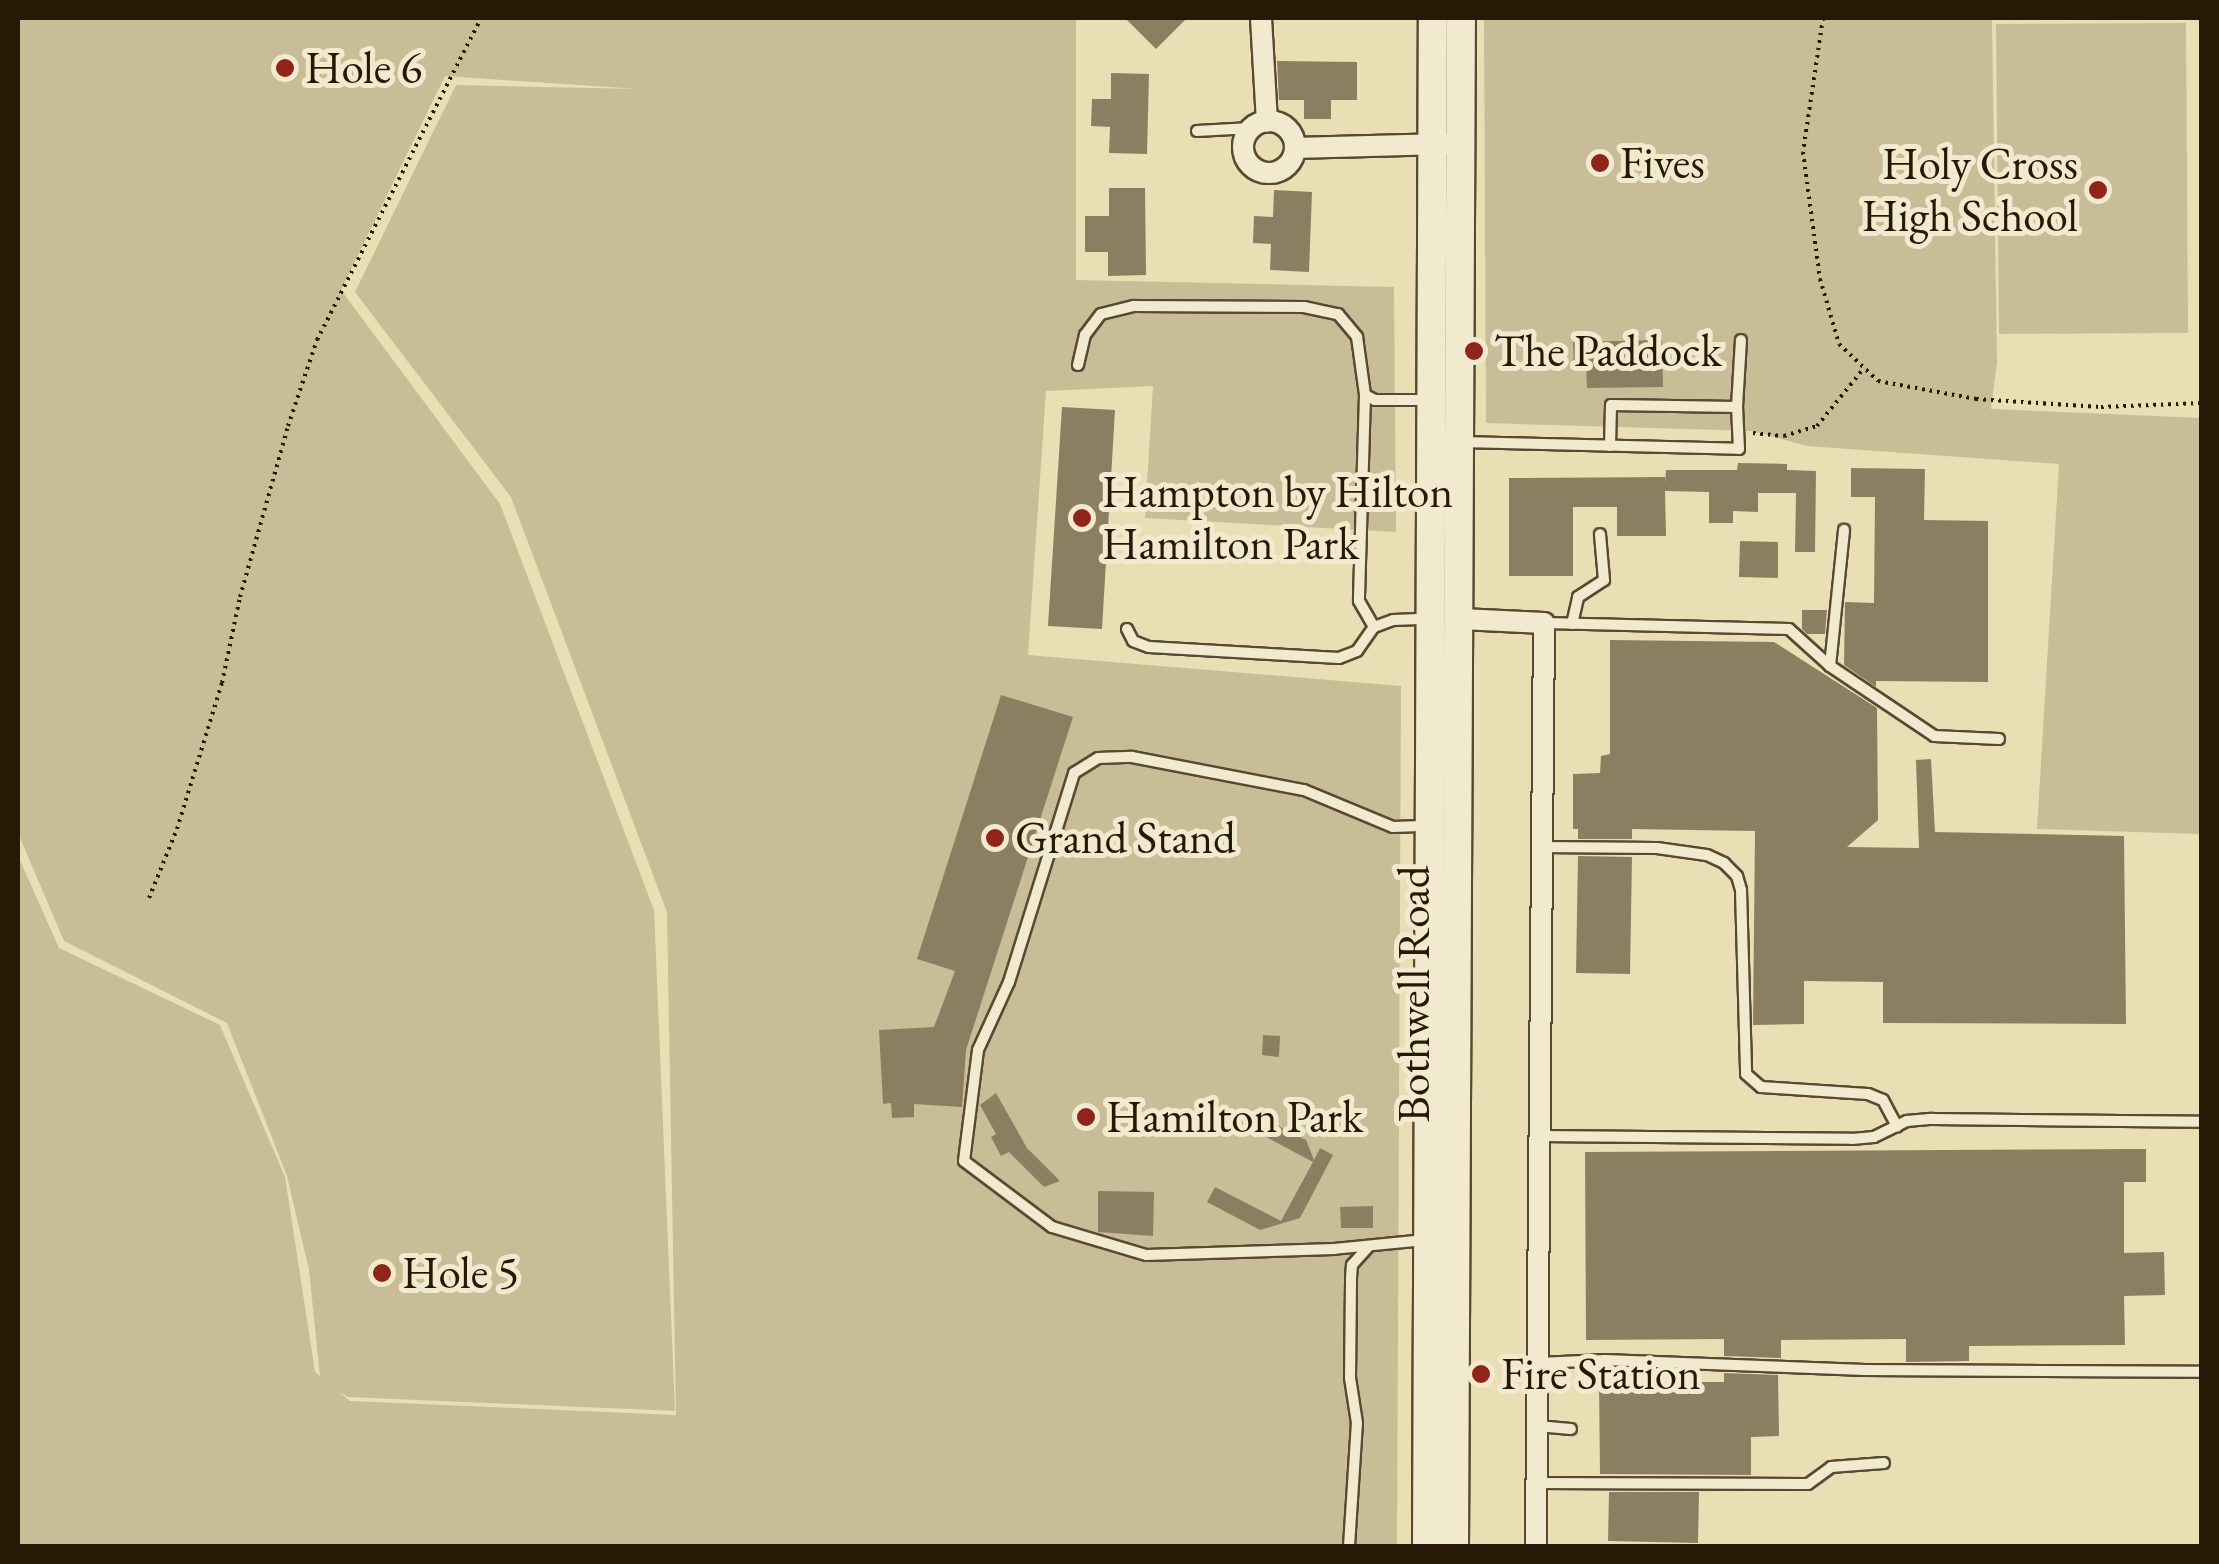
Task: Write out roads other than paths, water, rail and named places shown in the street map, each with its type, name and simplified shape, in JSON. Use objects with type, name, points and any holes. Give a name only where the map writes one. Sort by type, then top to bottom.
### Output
[{"type":"main road","name":"Bothwell Road","points":[[1433,18],[1431,400],[1446,442],[1461,619],[1454,1546]]},
{"type":"main road","name":"Bothwell Road","points":[[1426,1546],[1427,619],[1446,442],[1461,143],[1461,18]]},
{"type":"main road","points":[[1427,619],[1461,619]]},
{"type":"street","points":[[1259,125],[1290,132],[1295,148],[1282,169],[1258,170],[1243,151],[1259,125],[1261,18]]},
{"type":"street","points":[[1295,148],[1461,143]]},
{"type":"street","points":[[1461,619],[1544,623],[1536,1546]]},
{"type":"lane","points":[[1197,131],[1259,125]]},
{"type":"lane","points":[[1078,365],[1085,336],[1101,314],[1134,306],[1304,307],[1338,314],[1357,337],[1365,395],[1359,601],[1374,627]]},
{"type":"lane","points":[[1446,442],[1740,449],[1737,407],[1741,340]]},
{"type":"lane","points":[[1365,395],[1375,400],[1431,400]]},
{"type":"lane","points":[[1610,446],[1611,405],[1737,407]]},
{"type":"lane","points":[[1830,666],[1844,530]]},
{"type":"lane","points":[[1572,624],[1578,597],[1604,580],[1600,534]]},
{"type":"lane","points":[[1127,628],[1133,641],[1149,646],[1339,658],[1357,651],[1374,627],[1393,620],[1427,619]]},
{"type":"lane","points":[[1544,623],[1790,629],[1830,666],[1934,736],[1999,739]]},
{"type":"lane","points":[[1456,1238],[1146,1256],[1052,1226],[964,1161],[978,1050],[1009,982],[1074,773],[1098,758],[1132,756],[1304,790],[1392,827],[1458,826]]},
{"type":"lane","points":[[1541,847],[1657,848],[1707,854],[1724,864],[1737,876],[1741,890],[1746,1074],[1761,1087],[1868,1094],[1883,1100],[1897,1126]]},
{"type":"lane","points":[[1538,1136],[1852,1139],[1932,1119],[2202,1122]]},
{"type":"lane","points":[[1349,1546],[1357,1422],[1350,1378],[1351,1278],[1352,1265],[1368,1246]]},
{"type":"lane","points":[[1537,1363],[1605,1360],[1884,1370],[2202,1372]]},
{"type":"lane","points":[[1536,1426],[1571,1429]]},
{"type":"lane","points":[[1536,1483],[1808,1484],[1831,1467],[1884,1462]]},
{"type":"place","name":"Hole 6","points":[[285,68]]},
{"type":"place","name":"Fives","points":[[1600,163]]},
{"type":"place","name":"Holy Cross High School","points":[[2098,190]]},
{"type":"place","name":"The Paddock","points":[[1474,351]]},
{"type":"place","name":"Hampton by Hilton Hamilton Park","points":[[1082,518]]},
{"type":"place","name":"Grand Stand","points":[[995,838]]},
{"type":"place","name":"Hamilton Park","points":[[1086,1117]]},
{"type":"place","name":"Hole 5","points":[[382,1273]]},
{"type":"place","name":"Fire Station","points":[[1481,1374]]}]
